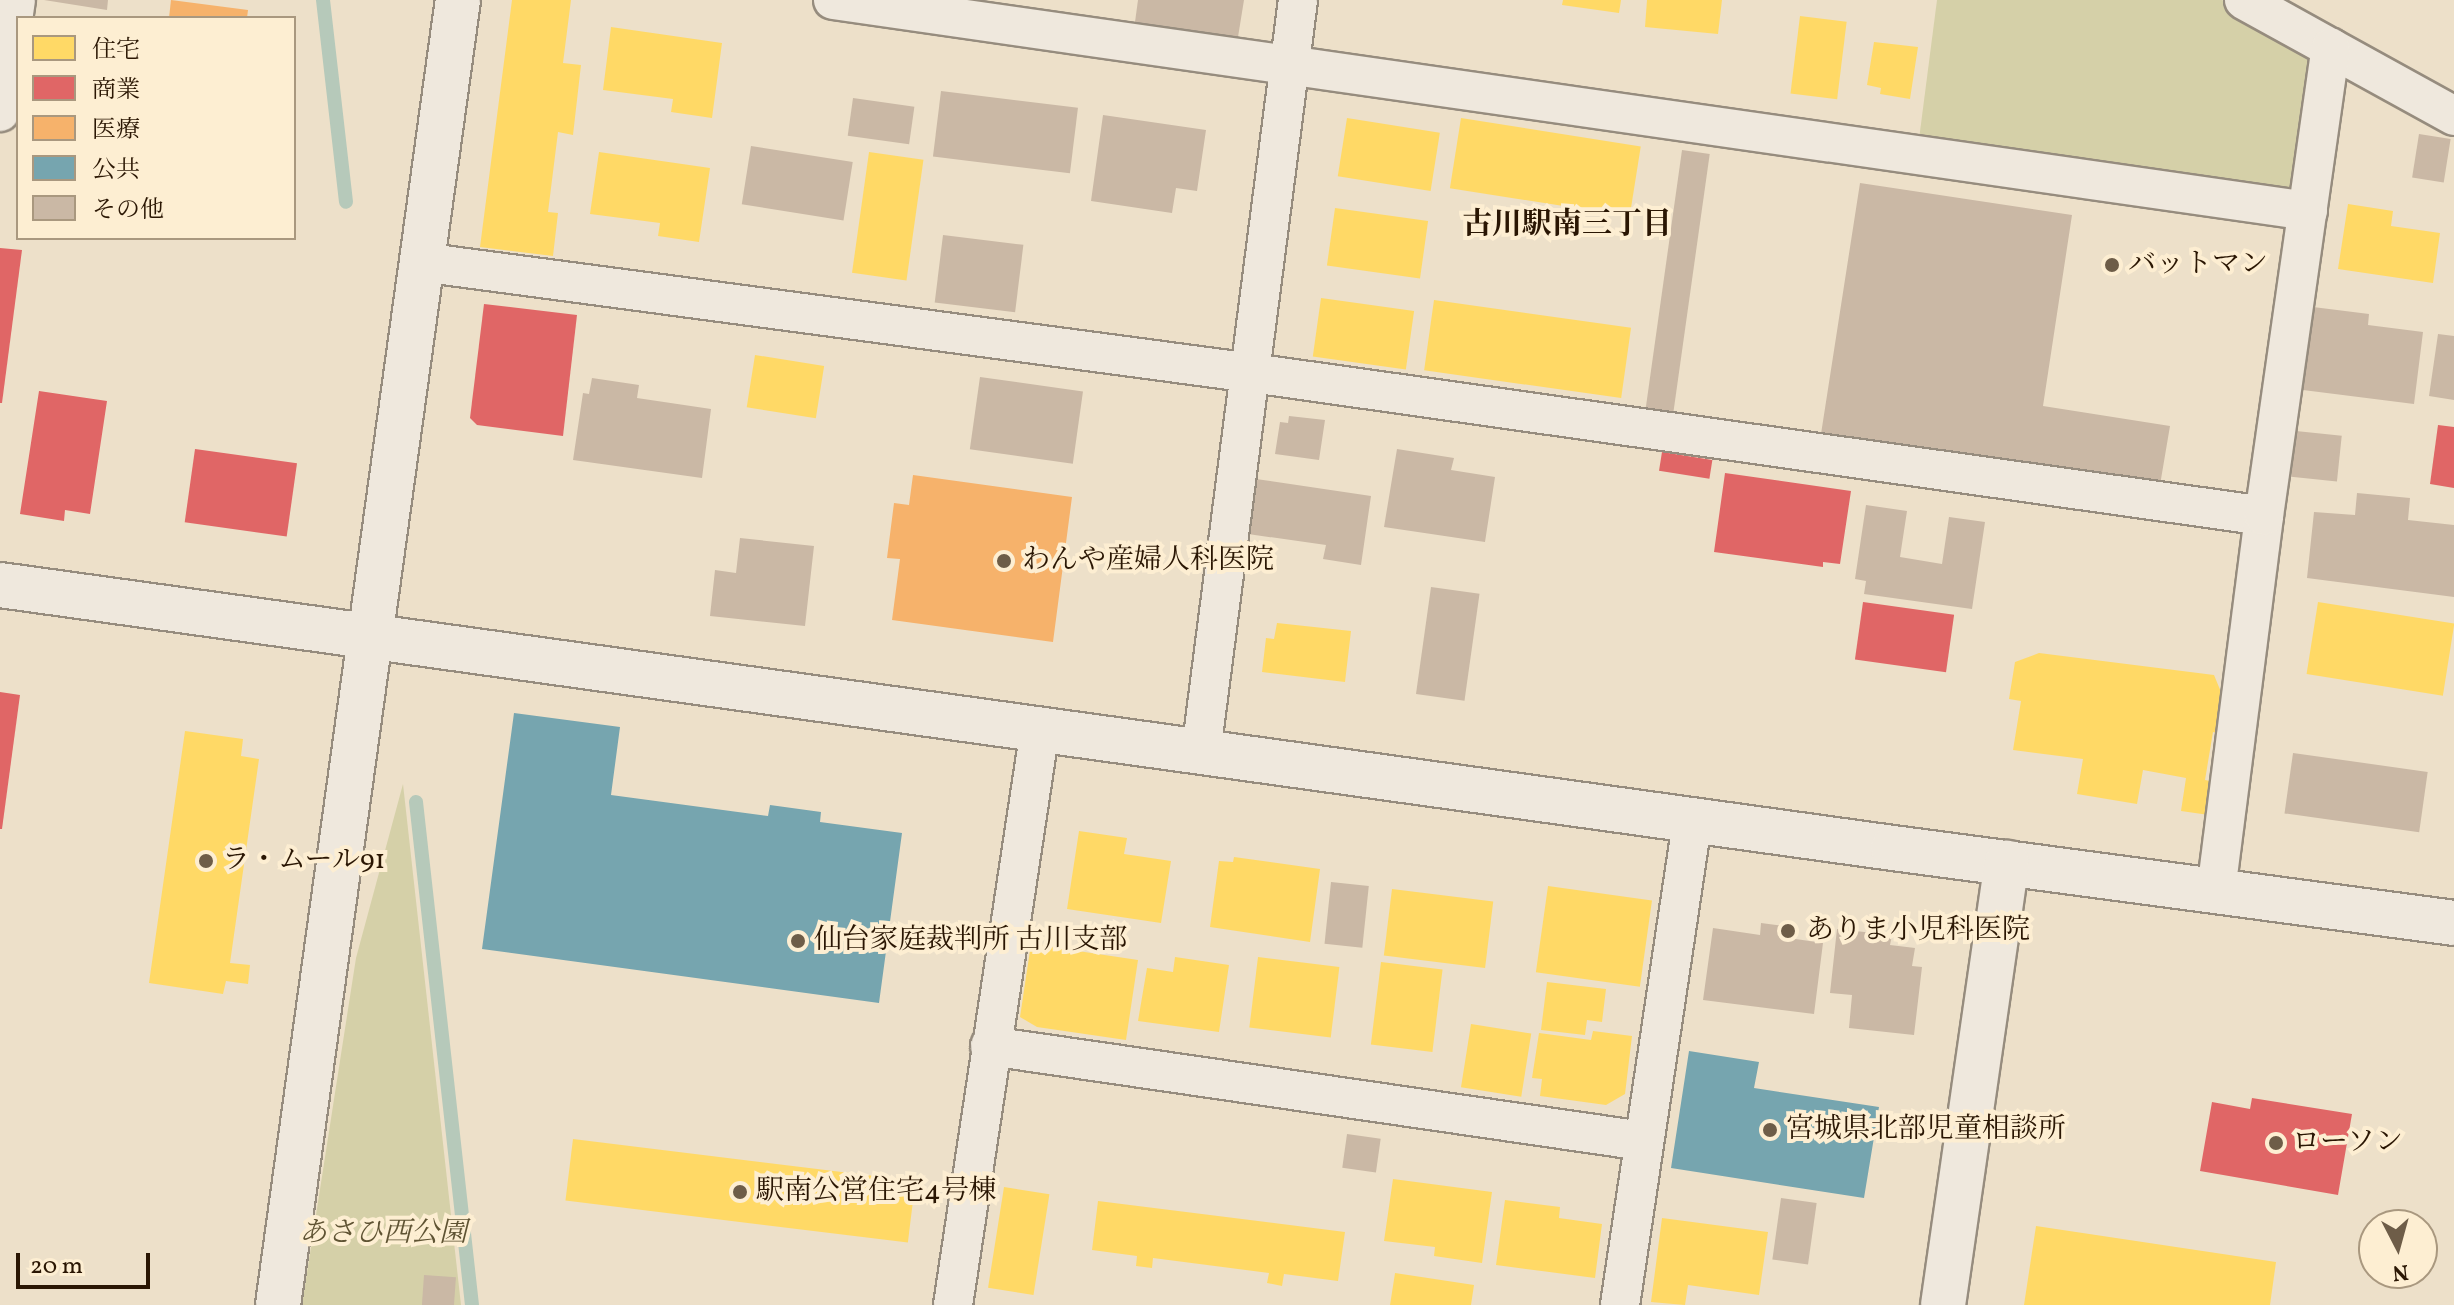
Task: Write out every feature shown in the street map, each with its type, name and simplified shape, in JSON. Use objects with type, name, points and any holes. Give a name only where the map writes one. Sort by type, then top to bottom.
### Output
[{"type":"street","points":[[0,112],[16,0]]},
{"type":"street","points":[[278,1305],[458,0]]},
{"type":"street","points":[[833,0],[2308,211]]},
{"type":"street","points":[[1201,752],[1298,0]]},
{"type":"street","points":[[2244,0],[2454,116]]},
{"type":"street","points":[[2216,891],[2264,516],[2331,48]]},
{"type":"street","points":[[421,262],[1252,373],[2264,516]]},
{"type":"street","points":[[0,585],[1692,821],[2454,923]]},
{"type":"street","points":[[953,1305],[1040,729]]},
{"type":"street","points":[[1620,1305],[1692,821]]},
{"type":"street","points":[[1943,1305],[2007,863]]},
{"type":"street","points":[[990,1046],[1643,1141]]},
{"type":"green space","points":[[1937,0],[2222,0],[2311,46],[2315,81],[2292,194],[1918,147]]},
{"type":"green space","name":"あさひ西公園","points":[[403,784],[461,1305],[302,1305],[356,958]]},
{"type":"building: 住宅","points":[[512,0],[571,0],[563,63],[581,65],[573,135],[558,132],[548,212],[558,213],[553,256],[480,247]]},
{"type":"building: 住宅","points":[[1563,0],[1621,0],[1619,13],[1562,5]]},
{"type":"building: 住宅","points":[[1647,0],[1722,0],[1718,34],[1645,27]]},
{"type":"building: 住宅","points":[[1800,16],[1847,22],[1837,99],[1790,93]]},
{"type":"building: 住宅","points":[[611,27],[722,43],[712,118],[671,112],[673,99],[603,90]]},
{"type":"building: 住宅","points":[[1874,42],[1918,47],[1910,99],[1880,94],[1881,88],[1867,85]]},
{"type":"building: 住宅","points":[[1347,118],[1440,133],[1431,191],[1338,176]]},
{"type":"building: 住宅","points":[[1461,118],[1641,146],[1630,217],[1450,188]]},
{"type":"building: 住宅","points":[[599,152],[710,168],[699,242],[658,236],[660,223],[590,214]]},
{"type":"building: 住宅","points":[[869,152],[923,160],[906,280],[852,273]]},
{"type":"building: 住宅","points":[[2348,204],[2393,211],[2391,226],[2440,233],[2433,283],[2338,269]]},
{"type":"building: 住宅","points":[[1335,208],[1428,221],[1420,279],[1327,265]]},
{"type":"building: 住宅","points":[[1321,298],[1414,311],[1406,370],[1313,356]]},
{"type":"building: 住宅","points":[[1434,300],[1631,328],[1621,398],[1424,370]]},
{"type":"building: 住宅","points":[[755,355],[824,366],[816,418],[747,407]]},
{"type":"building: 住宅","points":[[2318,602],[2454,624],[2443,696],[2307,674]]},
{"type":"building: 住宅","points":[[1277,623],[1351,631],[1345,682],[1262,672],[1266,638],[1274,639]]},
{"type":"building: 住宅","points":[[2039,653],[2214,675],[2221,692],[2228,692],[2220,734],[2213,732],[2205,780],[2221,783],[2216,816],[2181,811],[2186,778],[2143,770],[2137,804],[2077,794],[2083,759],[2013,750],[2021,701],[2009,699],[2015,662]]},
{"type":"building: 住宅","name":"ラ・ムール91","points":[[185,731],[243,739],[241,756],[259,759],[230,963],[250,965],[248,984],[226,981],[223,994],[149,983]]},
{"type":"building: 住宅","points":[[1079,831],[1127,838],[1124,854],[1171,861],[1161,923],[1067,909]]},
{"type":"building: 住宅","points":[[1234,857],[1320,869],[1310,942],[1210,927],[1219,861],[1233,862]]},
{"type":"building: 住宅","points":[[1548,886],[1652,901],[1640,987],[1536,972]]},
{"type":"building: 住宅","points":[[1392,889],[1493,901],[1485,968],[1384,956]]},
{"type":"building: 住宅","points":[[1031,944],[1138,960],[1126,1040],[1037,1027],[1020,1017]]},
{"type":"building: 住宅","points":[[1175,957],[1229,965],[1219,1032],[1138,1021],[1147,968],[1173,972]]},
{"type":"building: 住宅","points":[[1258,957],[1339,967],[1331,1037],[1249,1027]]},
{"type":"building: 住宅","points":[[1381,962],[1443,970],[1432,1052],[1371,1044]]},
{"type":"building: 住宅","points":[[1547,982],[1606,989],[1602,1022],[1587,1020],[1585,1035],[1541,1030]]},
{"type":"building: 住宅","points":[[1471,1024],[1531,1034],[1521,1097],[1461,1087]]},
{"type":"building: 住宅","points":[[1593,1031],[1632,1036],[1625,1094],[1606,1105],[1540,1096],[1542,1079],[1532,1078],[1539,1033],[1591,1040]]},
{"type":"building: 住宅","name":"駅南公営住宅4号棟","points":[[573,1139],[915,1181],[908,1243],[565,1201]]},
{"type":"building: 住宅","points":[[1393,1179],[1492,1192],[1482,1263],[1434,1256],[1435,1247],[1384,1241]]},
{"type":"building: 住宅","points":[[1004,1187],[1049,1194],[1033,1295],[988,1288]]},
{"type":"building: 住宅","points":[[1505,1200],[1560,1207],[1559,1218],[1602,1224],[1595,1278],[1496,1265]]},
{"type":"building: 住宅","points":[[1098,1201],[1345,1232],[1338,1281],[1284,1274],[1282,1286],[1267,1283],[1269,1273],[1153,1258],[1152,1268],[1136,1266],[1137,1256],[1092,1250]]},
{"type":"building: 住宅","points":[[1662,1218],[1768,1232],[1759,1295],[1688,1285],[1685,1305],[1651,1302]]},
{"type":"building: 住宅","points":[[2036,1226],[2276,1262],[2270,1305],[2024,1305]]},
{"type":"building: 住宅","points":[[1395,1273],[1474,1285],[1471,1305],[1390,1305]]},
{"type":"building: 商業","points":[[0,248],[22,250],[2,403],[0,403]]},
{"type":"building: 商業","points":[[484,304],[577,315],[563,436],[477,425],[470,418]]},
{"type":"building: 商業","points":[[39,391],[107,401],[90,514],[65,510],[64,521],[20,514]]},
{"type":"building: 商業","points":[[2438,425],[2454,427],[2454,488],[2430,484]]},
{"type":"building: 商業","points":[[195,449],[297,463],[287,537],[185,522]]},
{"type":"building: 商業","points":[[1662,452],[1712,460],[1709,479],[1659,471]]},
{"type":"building: 商業","points":[[1725,473],[1851,491],[1840,564],[1823,562],[1823,567],[1714,552]]},
{"type":"building: 商業","points":[[1863,602],[1954,615],[1946,672],[1855,659]]},
{"type":"building: 商業","points":[[0,692],[20,695],[2,829],[0,829]]},
{"type":"building: 商業","name":"ローソン","points":[[2252,1098],[2352,1114],[2338,1195],[2200,1171],[2212,1102],[2250,1109]]},
{"type":"building: 医療","points":[[171,0],[248,10],[247,16],[169,16]]},
{"type":"building: 医療","points":[[913,475],[1072,497],[1053,642],[892,620],[900,559],[887,558],[894,503],[909,505]]},
{"type":"building: 公共","points":[[514,713],[620,727],[611,795],[768,816],[770,805],[821,812],[820,822],[902,833],[879,1003],[482,949]]},
{"type":"building: 公共","points":[[1689,1051],[1759,1062],[1754,1088],[1879,1107],[1864,1198],[1671,1168]]},
{"type":"building: その他","points":[[44,0],[108,0],[107,10]]},
{"type":"building: その他","points":[[1138,0],[1244,0],[1238,37],[1135,22]]},
{"type":"building: その他","points":[[941,91],[1078,108],[1070,173],[933,157]]},
{"type":"building: その他","points":[[853,98],[914,107],[909,144],[848,136]]},
{"type":"building: その他","points":[[1103,115],[1206,130],[1197,191],[1176,188],[1172,213],[1091,201]]},
{"type":"building: その他","points":[[2419,134],[2451,139],[2444,182],[2412,177]]},
{"type":"building: その他","points":[[751,146],[853,162],[844,220],[742,204]]},
{"type":"building: その他","points":[[1682,150],[1710,154],[1673,412],[1646,408]]},
{"type":"building: その他","points":[[1860,183],[2072,215],[2043,406],[2170,426],[2160,485],[1821,434]]},
{"type":"building: その他","points":[[943,235],[1023,245],[1015,312],[935,302]]},
{"type":"building: その他","points":[[2313,307],[2369,314],[2368,325],[2423,332],[2414,404],[2303,390]]},
{"type":"building: その他","points":[[2438,334],[2454,336],[2454,400],[2429,396]]},
{"type":"building: その他","points":[[980,377],[1083,391],[1073,464],[970,449]]},
{"type":"building: その他","points":[[592,378],[639,385],[637,398],[711,409],[702,478],[573,460],[583,393],[589,394]]},
{"type":"building: その他","points":[[1289,416],[1325,420],[1319,460],[1275,454],[1280,422],[1288,423]]},
{"type":"building: その他","points":[[2296,431],[2342,436],[2337,482],[2291,477]]},
{"type":"building: その他","points":[[1397,449],[1454,458],[1451,470],[1495,477],[1485,542],[1384,527]]},
{"type":"building: その他","points":[[1256,479],[1371,496],[1361,565],[1323,559],[1326,545],[1248,534]]},
{"type":"building: その他","points":[[2357,493],[2410,498],[2408,520],[2454,525],[2454,597],[2307,578],[2314,512],[2355,515]]},
{"type":"building: その他","points":[[1866,505],[1907,511],[1900,557],[1942,564],[1949,517],[1985,522],[1972,609],[1864,594],[1866,581],[1855,579]]},
{"type":"building: その他","points":[[740,538],[814,546],[805,626],[710,616],[715,570],[736,573]]},
{"type":"building: その他","points":[[1431,587],[1480,594],[1464,701],[1416,694]]},
{"type":"building: その他","points":[[2293,753],[2428,772],[2419,832],[2285,813]]},
{"type":"building: その他","points":[[1331,882],[1369,886],[1362,948],[1325,944]]},
{"type":"building: その他","points":[[1761,923],[1783,926],[1782,937],[1823,943],[1814,1014],[1703,1000],[1713,928],[1760,935]]},
{"type":"building: その他","points":[[1837,929],[1892,935],[1890,945],[1915,948],[1912,966],[1922,967],[1914,1035],[1849,1028],[1852,995],[1830,993]]},
{"type":"building: その他","points":[[1347,1134],[1381,1139],[1376,1172],[1342,1168]]},
{"type":"building: その他","points":[[1781,1198],[1817,1203],[1808,1264],[1772,1259]]},
{"type":"building: その他","points":[[424,1275],[456,1277],[454,1305],[422,1305]]},
{"type":"waterway","points":[[323,0],[346,202]]},
{"type":"waterway","points":[[416,802],[472,1305]]},
{"type":"place","name":"バットマン","points":[[2112,265]]},
{"type":"place","name":"わんや産婦人科医院","points":[[1004,561]]},
{"type":"place","name":"ラ・ムール91","points":[[206,861]]},
{"type":"place","name":"ありま小児科医院","points":[[1788,931]]},
{"type":"place","name":"仙台家庭裁判所 古川支部","points":[[798,941]]},
{"type":"place","name":"宮城県北部児童相談所","points":[[1770,1130]]},
{"type":"place","name":"ローソン","points":[[2276,1143]]},
{"type":"place","name":"駅南公営住宅4号棟","points":[[740,1192]]},
{"type":"district","name":"古川駅南三丁目","points":[[1567,225]]}]
